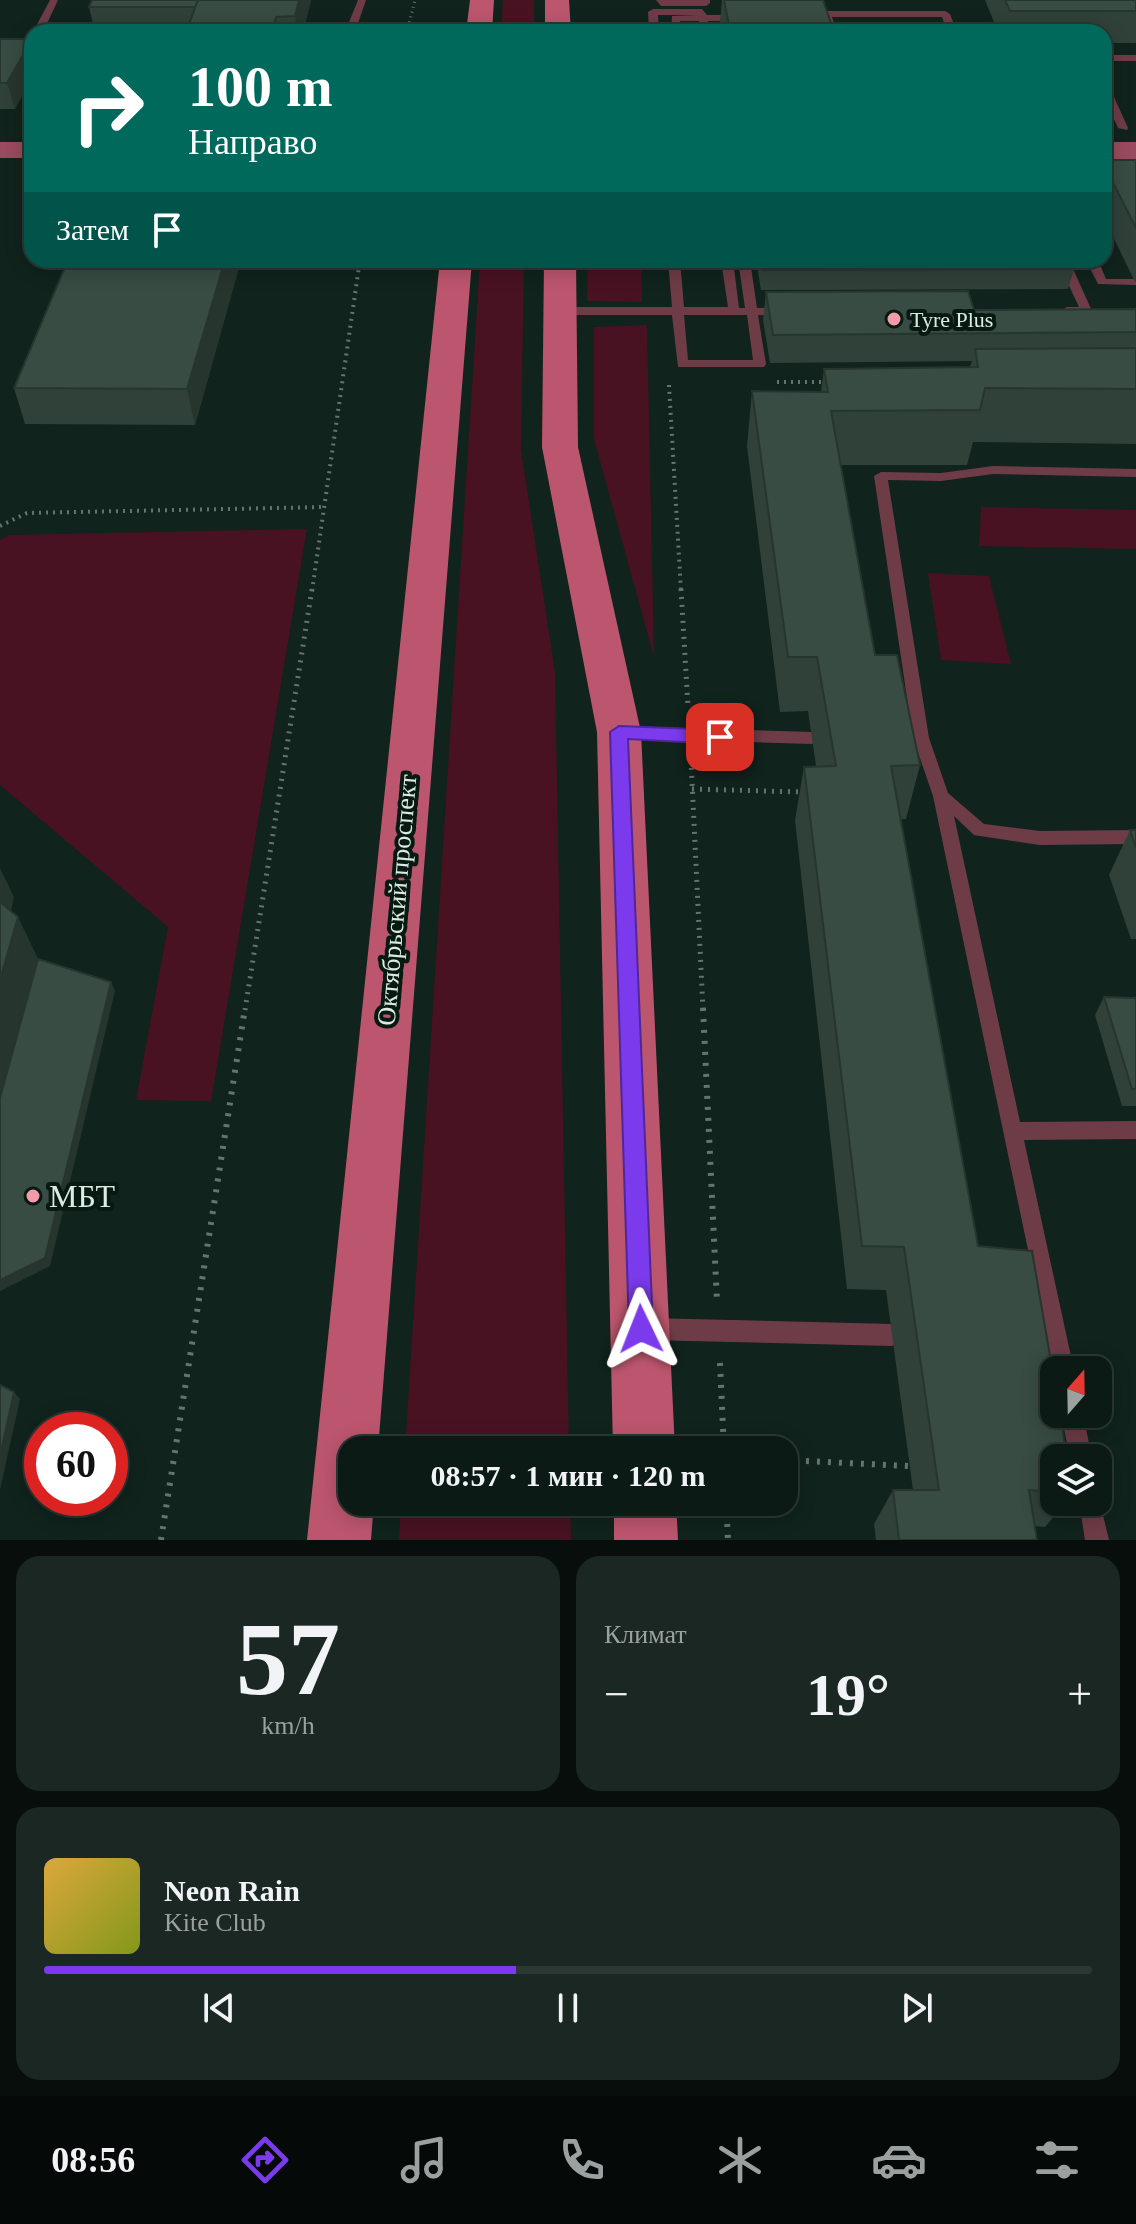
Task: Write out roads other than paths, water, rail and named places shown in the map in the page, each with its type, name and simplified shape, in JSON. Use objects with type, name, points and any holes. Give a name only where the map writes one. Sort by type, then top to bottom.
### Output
[{"type":"main road","points":[[480,24],[482,0]]},
{"type":"main road","points":[[557,0],[558,24]]},
{"type":"main road","name":"Октябрьский проспект","points":[[339,1540],[455,268]]},
{"type":"main road","points":[[560,268],[560,447],[619,732],[644,1436]]},
{"type":"main road","points":[[645,1516],[646,1540]]},
{"type":"street","points":[[0,150],[24,150]]},
{"type":"lane","points":[[42,24],[54,0]]},
{"type":"lane","points":[[353,24],[362,0]]},
{"type":"lane","points":[[660,0],[661,3],[706,3],[706,0]]},
{"type":"lane","points":[[654,24],[653,12],[702,12],[704,24]]},
{"type":"lane","points":[[830,24],[827,14],[945,14],[949,24]]},
{"type":"lane","points":[[675,24],[675,18],[755,18]]},
{"type":"lane","points":[[814,18],[828,18]]},
{"type":"lane","points":[[1112,58],[1136,58]]},
{"type":"lane","points":[[1112,103],[1130,140]]},
{"type":"lane","points":[[675,268],[682,364],[760,364],[745,268]]},
{"type":"lane","points":[[728,268],[734,311]]},
{"type":"lane","points":[[1054,311],[1086,311],[1067,268]]},
{"type":"lane","points":[[1096,268],[1102,282],[1136,282]]},
{"type":"lane","points":[[559,311],[800,311]]},
{"type":"lane","points":[[1060,1356],[941,796],[913,739],[881,476],[941,477],[993,470],[1136,473]]},
{"type":"lane","points":[[619,732],[690,737],[812,738]]},
{"type":"lane","points":[[941,796],[980,830],[1040,838],[1136,837]]},
{"type":"lane","points":[[1014,1131],[1136,1130]]},
{"type":"lane","points":[[641,1329],[892,1335]]},
{"type":"lane","points":[[1029,1339],[1057,1340]]},
{"type":"lane","points":[[1093,1516],[1097,1540]]},
{"type":"place","name":"Tyre Plus","points":[[894,319]]},
{"type":"place","name":"МБТ","points":[[33,1196]]}]
